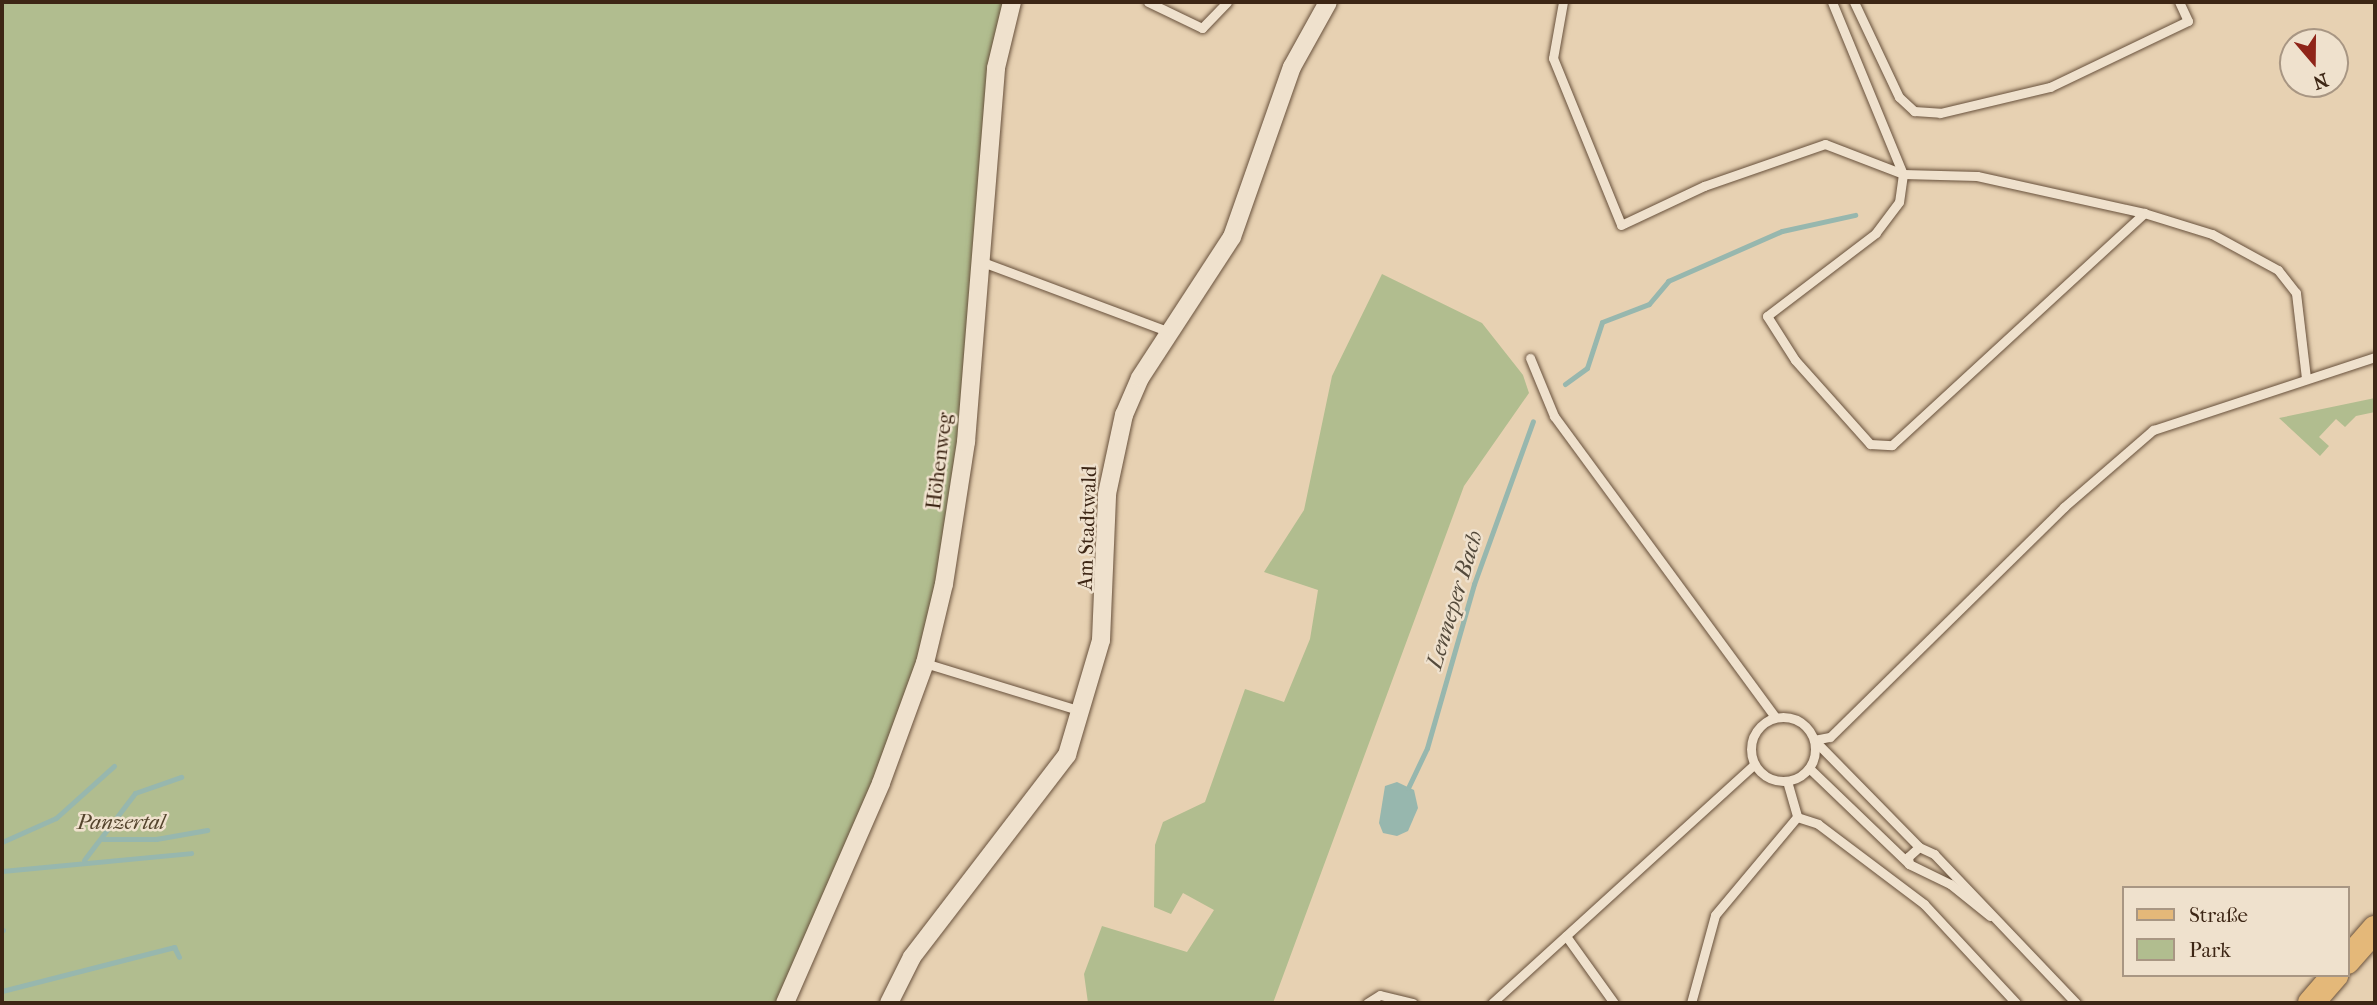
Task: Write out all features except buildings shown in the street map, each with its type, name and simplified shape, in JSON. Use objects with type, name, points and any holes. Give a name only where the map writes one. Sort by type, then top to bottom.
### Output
[{"type":"main road","points":[[2349,959],[2375,929]]},
{"type":"main road","points":[[2311,1003],[2333,977]]},
{"type":"street","name":"Höhenweg","points":[[785,1003],[881,783],[925,663],[959,500],[996,68],[1012,2]]},
{"type":"street","name":"Am Stadtwald","points":[[889,1003],[912,957],[1048,787],[1083,712],[1108,592],[1113,452],[1136,387],[1232,237],[1292,67],[1328,2]]},
{"type":"lane","points":[[1148,2],[1202,28],[1227,2]]},
{"type":"lane","points":[[1563,2],[1553,58],[1621,225],[1704,186],[1825,144],[1903,174],[1977,176],[2144,213],[2212,234],[2278,270],[2296,293],[2306,378]]},
{"type":"lane","points":[[1832,2],[1903,174],[1899,202],[1887,222],[1767,316],[1796,360],[1880,450],[2144,213]]},
{"type":"lane","points":[[1854,2],[1899,97],[1914,111],[1940,113],[2050,87],[2188,21],[2179,2]]},
{"type":"lane","points":[[980,261],[1170,332]]},
{"type":"lane","points":[[1814,740],[1830,737],[2064,507],[2153,430],[2375,357]]},
{"type":"lane","points":[[1530,358],[1555,416],[1775,717],[1799,721],[1814,740],[1919,847],[1950,869],[1990,916],[2076,1003]]},
{"type":"lane","points":[[925,663],[1083,712]]},
{"type":"lane","points":[[1775,717],[1752,736],[1754,765],[1768,778],[1787,781],[1809,768],[1814,740]]},
{"type":"lane","points":[[1492,1003],[1754,765]]},
{"type":"lane","points":[[1809,768],[1909,864],[1950,884],[1990,916]]},
{"type":"lane","points":[[1787,781],[1797,817]]},
{"type":"lane","points":[[1691,1003],[1715,915],[1797,817]]},
{"type":"lane","points":[[1797,817],[1818,824],[1924,904],[2016,1003]]},
{"type":"lane","points":[[1909,864],[1919,847]]},
{"type":"lane","points":[[1566,936],[1614,1003]]},
{"type":"lane","points":[[1367,1003],[1380,995],[1413,1003]]},
{"type":"green space","name":"Panzertal","points":[[2,2],[1012,2],[966,442],[925,663],[785,1003],[2,1003]]},
{"type":"green space","points":[[1382,274],[1482,323],[1523,375],[1529,393],[1464,486],[1273,1003],[1088,1003],[1084,974],[1102,926],[1187,952],[1214,910],[1183,893],[1171,914],[1154,907],[1155,845],[1163,822],[1205,802],[1245,689],[1284,702],[1310,639],[1318,590],[1264,572],[1304,510],[1332,376]]},
{"type":"green space","points":[[2375,398],[2375,412],[2356,416],[2345,427],[2336,419],[2319,437],[2329,446],[2320,456],[2279,418]]},
{"type":"water","points":[[1397,782],[1414,790],[1418,808],[1408,831],[1397,836],[1383,833],[1379,823],[1385,786]]},
{"type":"waterway","name":"Lenneper Bach","points":[[1565,384],[1587,368],[1602,322],[1649,304],[1668,281],[1782,231],[1855,215]]},
{"type":"waterway","name":"Lenneper Bach","points":[[1408,788],[1427,748],[1474,584],[1533,421]]},
{"type":"waterway","points":[[2,842],[56,818],[114,766]]},
{"type":"waterway","points":[[84,860],[135,793],[181,777]]},
{"type":"waterway","points":[[103,839],[156,839],[207,830]]},
{"type":"waterway","points":[[2,871],[191,853]]},
{"type":"waterway","points":[[2,991],[174,947],[179,957]]}]
